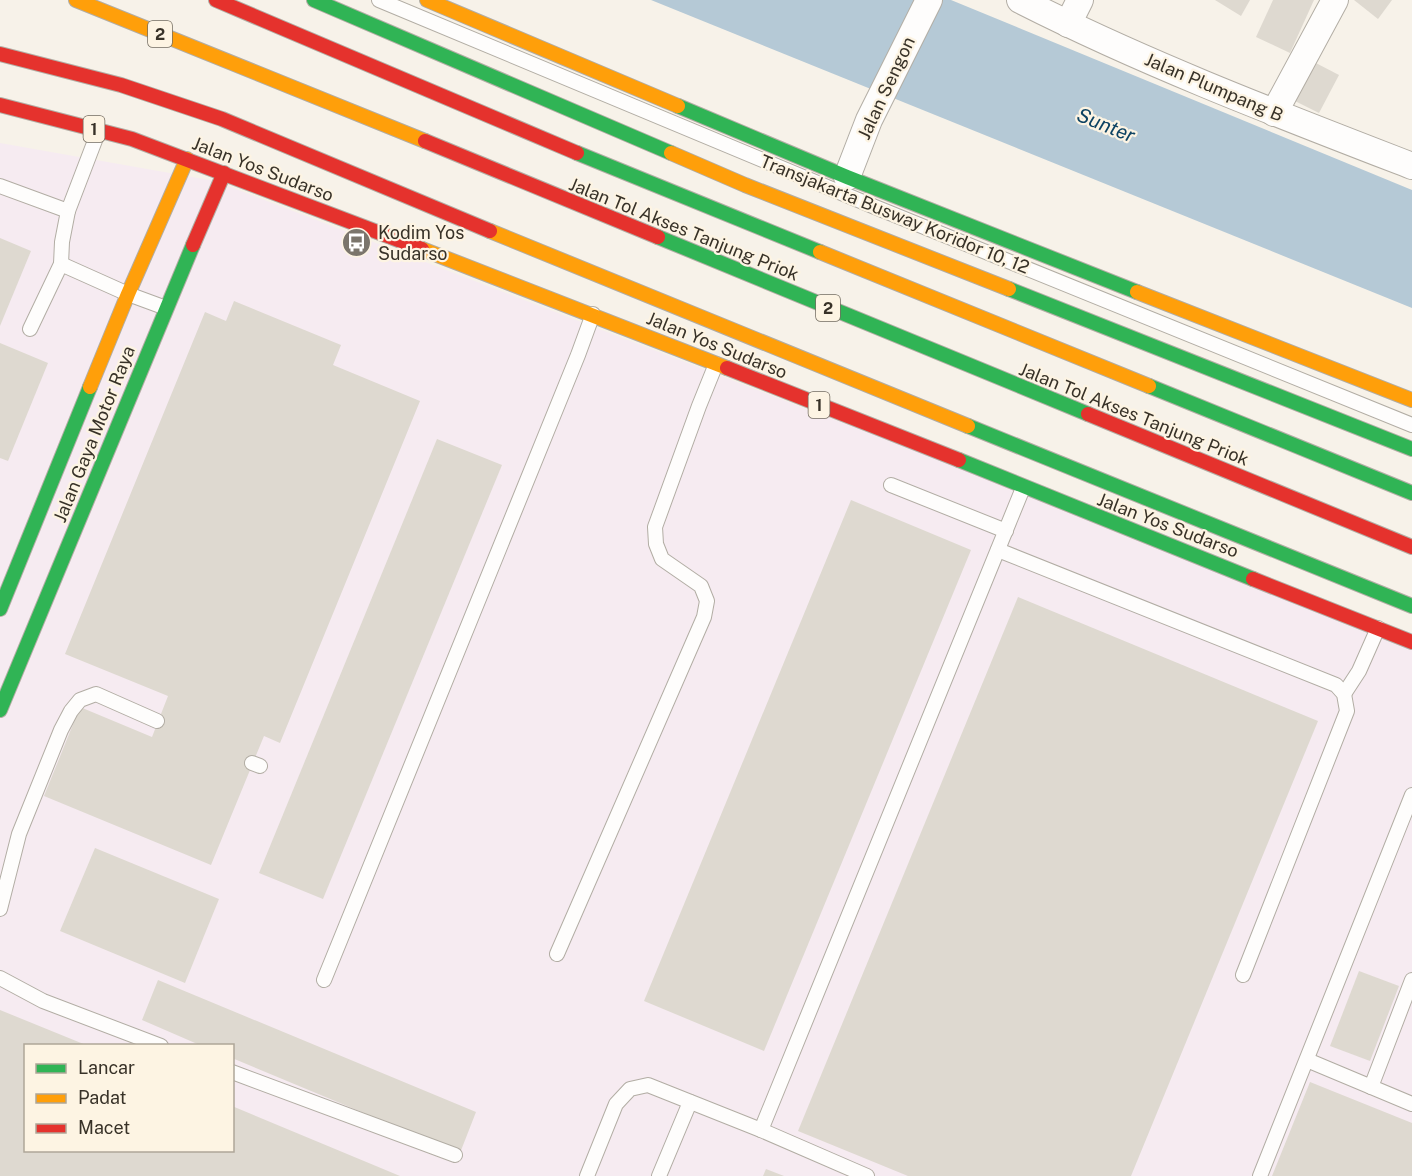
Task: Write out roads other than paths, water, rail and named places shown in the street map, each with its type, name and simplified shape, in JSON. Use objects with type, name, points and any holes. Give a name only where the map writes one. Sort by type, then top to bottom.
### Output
[{"type":"main road","name":"Jalan Tol Akses Tanjung Priok","points":[[76,0],[1412,547]]},
{"type":"main road","name":"Jalan Tol Akses Tanjung Priok","points":[[216,0],[546,140],[1412,493]]},
{"type":"main road","points":[[314,0],[745,185],[1412,449]]},
{"type":"main road","points":[[427,0],[847,177],[1412,400]]},
{"type":"main road","points":[[0,54],[121,85],[222,119],[641,294],[1412,606]]},
{"type":"main road","name":"Jalan Yos Sudarso","points":[[0,105],[132,139],[224,173],[593,314],[1412,642]]},
{"type":"main road","name":"Jalan Gaya Motor Raya","points":[[0,609],[7,575],[89,404],[128,294],[187,159]]},
{"type":"main road","name":"Jalan Gaya Motor Raya","points":[[0,710],[116,414],[166,308],[224,173]]},
{"type":"street","name":"Jalan Sengon","points":[[847,177],[869,120],[929,0]]},
{"type":"street","name":"Jalan Plumpang B","points":[[1020,0],[1068,24],[1274,113],[1412,165]]},
{"type":"street","points":[[1068,24],[1080,0]]},
{"type":"street","points":[[1274,113],[1335,0]]},
{"type":"lane","name":"Transjakarta Busway Koridor 10, 12","points":[[379,0],[875,207],[1412,425]]},
{"type":"lane","points":[[30,329],[61,264],[62,242],[68,211],[99,130]]},
{"type":"lane","points":[[0,186],[68,211]]},
{"type":"lane","points":[[61,264],[166,308]]},
{"type":"lane","points":[[324,980],[574,366],[593,314]]},
{"type":"lane","points":[[557,954],[704,617],[707,602],[701,586],[662,559],[656,544],[656,526],[716,364]]},
{"type":"lane","points":[[891,485],[1006,531]]},
{"type":"lane","points":[[761,1130],[1023,488]]},
{"type":"lane","points":[[998,550],[1335,685],[1344,694],[1347,711],[1243,975]]},
{"type":"lane","points":[[1344,694],[1359,671],[1378,628]]},
{"type":"lane","points":[[0,909],[19,834],[61,730],[80,700],[96,694],[158,721]]},
{"type":"lane","points":[[1260,1176],[1412,795]]},
{"type":"lane","points":[[0,978],[43,1001],[157,1044]]},
{"type":"lane","points":[[1371,1087],[1412,981]]},
{"type":"lane","points":[[1307,1060],[1412,1104]]},
{"type":"lane","points":[[234,1073],[455,1155]]},
{"type":"lane","points":[[586,1176],[616,1104],[630,1089],[648,1085],[761,1130],[867,1176]]},
{"type":"lane","points":[[660,1176],[690,1102]]},
{"type":"water","name":"Sunter","points":[[651,0],[951,0],[1412,190],[1412,308]]},
{"type":"place","name":"Kodim Yos Sudarso","points":[[357,242]]}]
